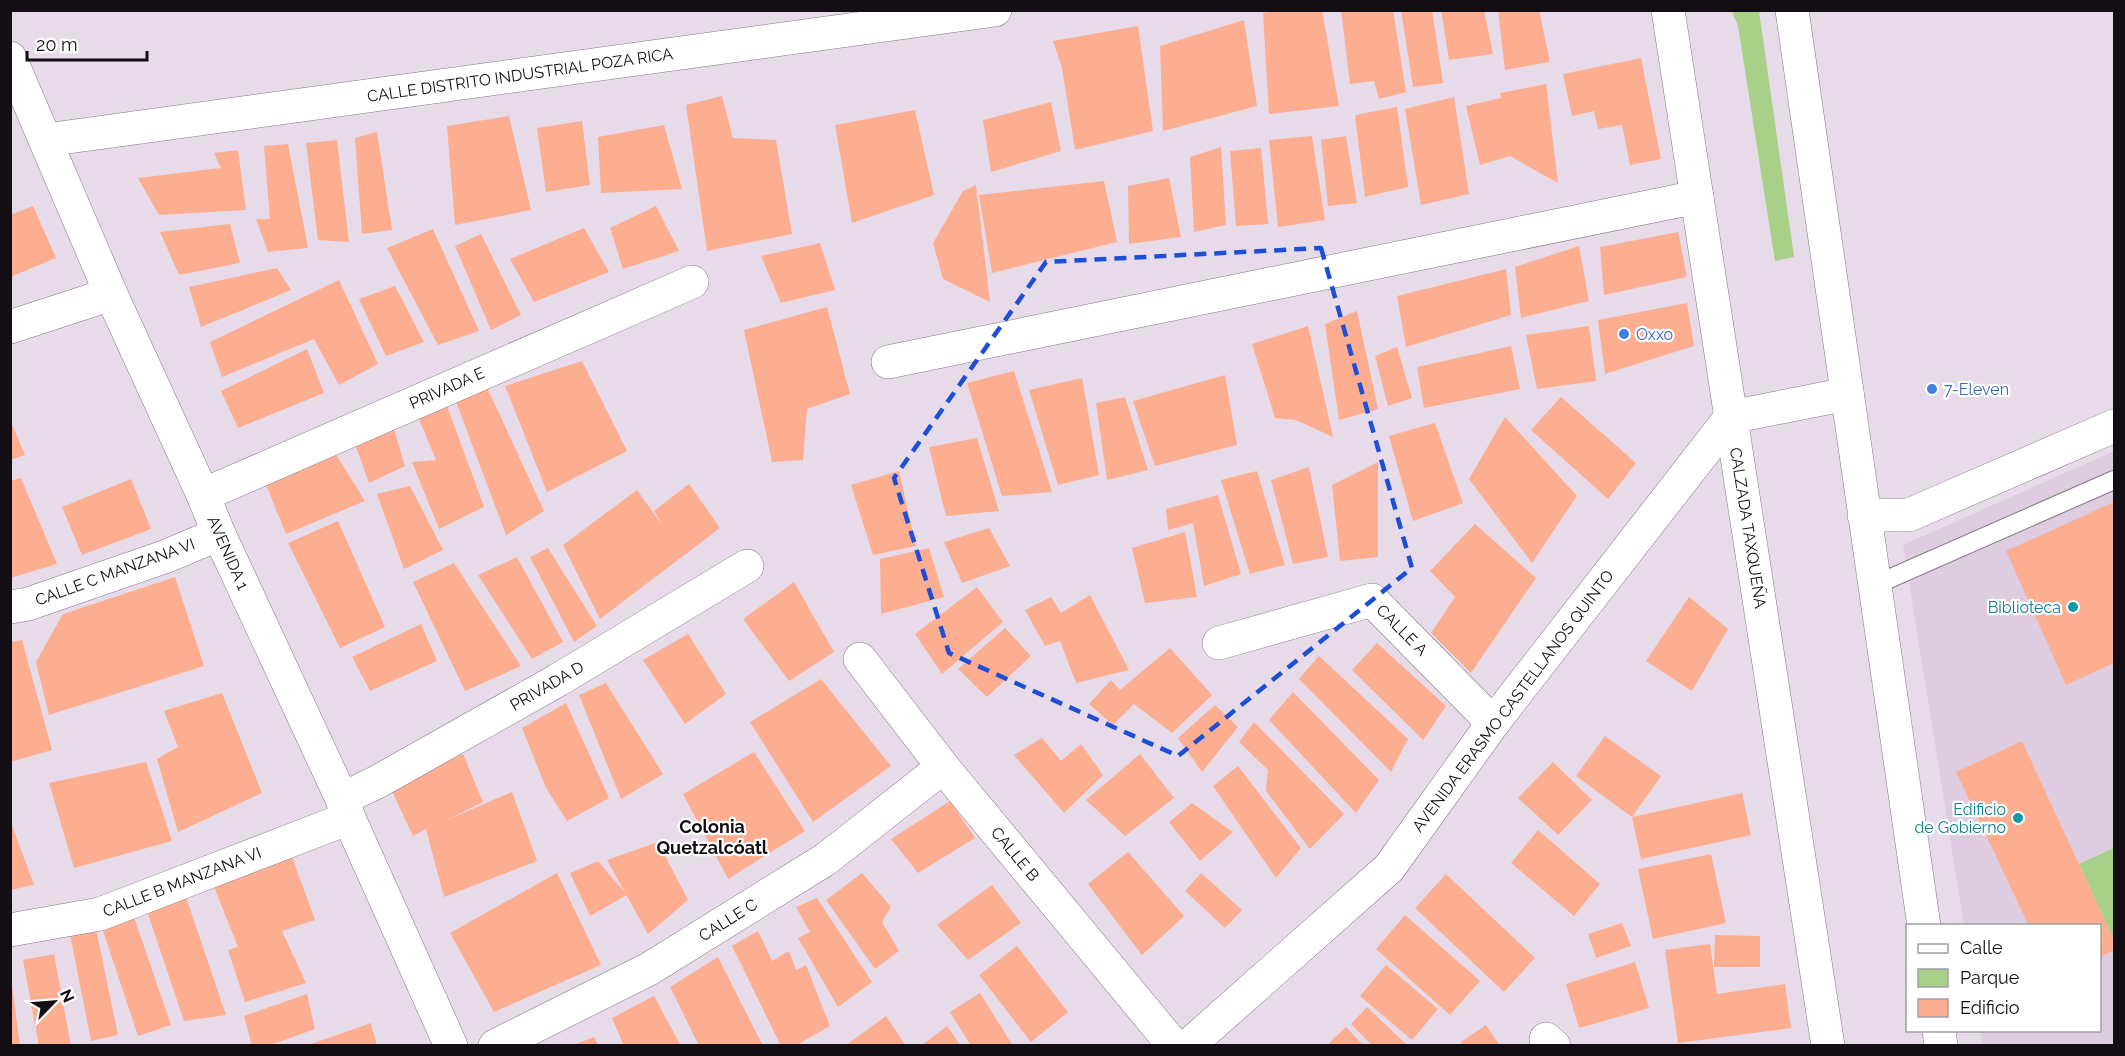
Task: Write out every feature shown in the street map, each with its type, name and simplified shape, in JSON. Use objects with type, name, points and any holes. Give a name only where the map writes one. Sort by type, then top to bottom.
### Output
[{"type":"street","name":"CALLE DISTRITO INDUSTRIAL POZA RICA","points":[[46,140],[995,10]]},
{"type":"street","name":"CALZADA TAXQUEÑA","points":[[1668,10],[1828,1046]]},
{"type":"street","points":[[1792,10],[1924,924]]},
{"type":"street","name":"AVENIDA 1","points":[[12,62],[111,294],[451,1046]]},
{"type":"street","points":[[888,362],[1697,197]]},
{"type":"street","name":"PRIVADA E","points":[[203,495],[692,282]]},
{"type":"street","points":[[10,327],[111,294]]},
{"type":"street","points":[[1731,417],[1847,394]]},
{"type":"street","name":"AVENIDA ERASMO CASTELLANOS QUINTO","points":[[1188,1046],[1389,868],[1493,723],[1731,417]]},
{"type":"street","points":[[1864,514],[1909,514],[2115,426]]},
{"type":"street","name":"CALLE C MANZANA VI","points":[[10,607],[28,604],[167,556],[219,534]]},
{"type":"street","name":"PRIVADA D","points":[[345,808],[379,781],[548,686],[747,566]]},
{"type":"street","name":"CALLE A","points":[[1219,643],[1372,600],[1493,723]]},
{"type":"street","name":"CALLE B","points":[[860,659],[944,767],[1174,1046]]},
{"type":"street","name":"CALLE C","points":[[495,1046],[649,969],[826,858],[944,767]]},
{"type":"street","name":"CALLE B MANZANA VI","points":[[10,930],[100,914],[345,808]]},
{"type":"lane","points":[[1875,585],[2115,480]]},
{"type":"highlighted area","points":[[1321,248],[1412,568],[1178,756],[949,653],[894,478],[1046,262]]},
{"type":"shaded area","points":[[2114,451],[2114,1045],[1983,1045],[1980,1032],[2101,1032],[2101,924],[1964,924],[1903,545]]},
{"type":"green space","points":[[1732,11],[1759,11],[1794,257],[1775,261],[1738,26]]},
{"type":"green space","points":[[2114,848],[2114,940],[2079,864]]},
{"type":"building","points":[[1281,10],[1322,10],[1339,106],[1269,114],[1263,13]]},
{"type":"building","points":[[1341,10],[1393,10],[1406,92],[1379,99],[1374,81],[1350,84]]},
{"type":"building","points":[[1401,10],[1432,10],[1443,83],[1413,87]]},
{"type":"building","points":[[1441,10],[1484,10],[1493,54],[1449,60]]},
{"type":"building","points":[[1498,10],[1539,10],[1550,62],[1505,70]]},
{"type":"building","points":[[1244,20],[1257,106],[1163,131],[1160,46]]},
{"type":"building","points":[[1138,26],[1153,131],[1075,150],[1062,68],[1053,41]]},
{"type":"building","points":[[1641,58],[1661,159],[1630,165],[1622,125],[1598,129],[1594,111],[1572,116],[1563,74]]},
{"type":"building","points":[[1546,84],[1558,183],[1510,156],[1480,165],[1466,106],[1501,98],[1500,93]]},
{"type":"building","points":[[722,96],[733,138],[776,140],[792,234],[707,251],[686,105]]},
{"type":"building","points":[[1454,97],[1469,194],[1421,205],[1405,109]]},
{"type":"building","points":[[1051,102],[1061,151],[991,172],[983,120]]},
{"type":"building","points":[[1397,107],[1408,187],[1365,197],[1355,115]]},
{"type":"building","points":[[915,110],[934,195],[852,223],[835,125]]},
{"type":"building","points":[[509,116],[531,210],[455,225],[447,126]]},
{"type":"building","points":[[582,121],[590,185],[546,192],[537,128]]},
{"type":"building","points":[[664,125],[682,189],[601,193],[598,137]]},
{"type":"building","points":[[377,132],[392,230],[362,234],[355,138]]},
{"type":"building","points":[[1312,136],[1325,220],[1278,227],[1269,140]]},
{"type":"building","points":[[1346,136],[1357,203],[1328,206],[1321,140]]},
{"type":"building","points":[[337,140],[349,242],[318,240],[306,143]]},
{"type":"building","points":[[288,144],[308,248],[268,252],[256,219],[270,219],[264,146]]},
{"type":"building","points":[[1221,147],[1226,225],[1194,232],[1190,157]]},
{"type":"building","points":[[1261,148],[1268,224],[1236,226],[1230,151]]},
{"type":"building","points":[[238,150],[246,210],[159,215],[138,178],[221,168],[214,153]]},
{"type":"building","points":[[1169,178],[1181,237],[1129,244],[1128,186]]},
{"type":"building","points":[[1104,181],[1117,242],[992,273],[979,195]]},
{"type":"building","points":[[976,185],[990,302],[943,279],[933,243],[963,191]]},
{"type":"building","points":[[33,206],[56,258],[10,277],[10,215]]},
{"type":"building","points":[[656,206],[679,251],[623,269],[610,228]]},
{"type":"building","points":[[230,224],[240,263],[179,275],[160,232]]},
{"type":"building","points":[[584,228],[609,272],[534,302],[510,259]]},
{"type":"building","points":[[433,229],[479,331],[438,345],[387,248]]},
{"type":"building","points":[[1678,232],[1687,277],[1604,295],[1600,247]]},
{"type":"building","points":[[481,234],[521,315],[491,330],[455,246]]},
{"type":"building","points":[[820,243],[835,290],[781,303],[761,256]]},
{"type":"building","points":[[1579,246],[1589,301],[1521,318],[1515,267]]},
{"type":"building","points":[[277,268],[291,290],[201,327],[189,287]]},
{"type":"building","points":[[1506,269],[1511,315],[1406,347],[1397,296]]},
{"type":"building","points":[[339,280],[378,364],[339,385],[314,339],[222,377],[210,342]]},
{"type":"building","points":[[395,286],[424,342],[386,356],[359,299]]},
{"type":"building","points":[[1687,303],[1694,346],[1605,374],[1598,320]]},
{"type":"building","points":[[827,307],[850,394],[807,409],[803,460],[772,462],[744,330]]},
{"type":"building","points":[[1357,311],[1378,409],[1339,420],[1325,324]]},
{"type":"building","points":[[1308,326],[1333,437],[1296,420],[1275,418],[1252,344]]},
{"type":"building","points":[[1589,326],[1596,381],[1537,389],[1526,335]]},
{"type":"building","points":[[1511,346],[1520,389],[1424,408],[1417,367]]},
{"type":"building","points":[[1397,347],[1412,398],[1388,406],[1375,356]]},
{"type":"building","points":[[307,349],[324,393],[238,428],[221,391]]},
{"type":"building","points":[[582,361],[627,451],[547,492],[505,386]]},
{"type":"building","points":[[1014,371],[1052,492],[1002,496],[967,383]]},
{"type":"building","points":[[1225,375],[1237,445],[1155,466],[1133,401]]},
{"type":"building","points":[[1082,378],[1099,475],[1058,485],[1029,390]]},
{"type":"building","points":[[487,387],[544,511],[506,535],[455,399]]},
{"type":"building","points":[[1125,397],[1148,470],[1107,480],[1096,403]]},
{"type":"building","points":[[1561,397],[1636,463],[1608,499],[1531,430]]},
{"type":"building","points":[[446,403],[484,507],[439,529],[412,462],[436,460],[417,414]]},
{"type":"building","points":[[1505,417],[1577,496],[1532,563],[1469,479]]},
{"type":"building","points":[[10,420],[25,455],[10,460]]},
{"type":"building","points":[[1435,423],[1463,503],[1413,521],[1389,436]]},
{"type":"building","points":[[393,426],[405,466],[369,483],[355,444]]},
{"type":"building","points":[[977,438],[999,511],[946,516],[929,447]]},
{"type":"building","points":[[335,453],[365,501],[286,534],[265,482]]},
{"type":"building","points":[[1378,462],[1378,557],[1340,561],[1332,485]]},
{"type":"building","points":[[1309,467],[1328,557],[1293,564],[1271,480]]},
{"type":"building","points":[[899,471],[916,546],[873,555],[851,485]]},
{"type":"building","points":[[1257,471],[1285,565],[1250,574],[1221,480]]},
{"type":"building","points":[[21,478],[57,564],[10,578],[10,481]]},
{"type":"building","points":[[131,479],[151,529],[82,555],[62,507]]},
{"type":"building","points":[[689,484],[720,528],[600,619],[563,545],[637,490],[663,526],[654,511]]},
{"type":"building","points":[[410,486],[443,550],[404,569],[377,494]]},
{"type":"building","points":[[1218,495],[1241,574],[1204,586],[1193,523],[1168,530],[1166,509]]},
{"type":"building","name":"Biblioteca","points":[[2114,502],[2114,663],[2066,685],[2006,551]]},
{"type":"building","points":[[338,521],[385,627],[340,648],[288,543]]},
{"type":"building","points":[[1475,524],[1536,578],[1471,673],[1431,633],[1455,597],[1430,571]]},
{"type":"building","points":[[989,528],[1010,566],[962,583],[944,542]]},
{"type":"building","points":[[1185,532],[1197,597],[1145,603],[1132,548]]},
{"type":"building","points":[[548,548],[597,626],[574,642],[530,557]]},
{"type":"building","points":[[929,548],[944,597],[881,614],[880,559]]},
{"type":"building","points":[[517,557],[563,642],[532,659],[478,575]]},
{"type":"building","points":[[454,563],[521,666],[465,691],[413,582]]},
{"type":"building","points":[[175,577],[204,666],[49,715],[36,662],[63,614]]},
{"type":"building","points":[[794,582],[834,652],[789,681],[743,619]]},
{"type":"building","points":[[977,587],[1003,622],[942,674],[915,634]]},
{"type":"building","points":[[1090,595],[1129,670],[1076,683],[1060,641],[1045,646],[1025,610],[1051,597],[1061,613]]},
{"type":"building","points":[[1689,597],[1728,629],[1692,691],[1646,661]]},
{"type":"building","points":[[421,624],[437,661],[370,691],[352,657]]},
{"type":"building","points":[[1005,628],[1031,656],[987,697],[958,669]]},
{"type":"building","points":[[688,634],[726,694],[685,724],[643,660]]},
{"type":"building","points":[[22,640],[52,750],[10,762],[10,642]]},
{"type":"building","points":[[1377,643],[1446,706],[1423,740],[1352,670]]},
{"type":"building","points":[[1170,648],[1212,695],[1172,733],[1134,704],[1113,725],[1089,704],[1111,680],[1120,690]]},
{"type":"building","points":[[1319,656],[1408,739],[1391,772],[1299,679]]},
{"type":"building","points":[[821,679],[891,766],[813,822],[750,722]]},
{"type":"building","points":[[606,683],[663,774],[621,799],[579,695]]},
{"type":"building","points":[[1293,692],[1379,780],[1356,813],[1269,720]]},
{"type":"building","points":[[222,693],[262,793],[178,832],[157,759],[178,747],[164,711]]},
{"type":"building","points":[[566,703],[609,798],[567,821],[546,788],[522,728]]},
{"type":"building","points":[[1215,705],[1238,727],[1202,772],[1178,738]]},
{"type":"building","points":[[1254,722],[1344,814],[1310,849],[1266,791],[1268,770],[1239,742]]},
{"type":"building","points":[[1605,736],[1661,776],[1632,817],[1576,776]]},
{"type":"building","points":[[1042,738],[1061,761],[1081,744],[1103,775],[1064,813],[1014,755]]},
{"type":"building","name":"Edificio de Gobierno","points":[[2022,741],[2114,940],[2114,950],[2101,956],[2101,924],[2028,924],[1956,772]]},
{"type":"building","points":[[754,752],[805,831],[728,879],[683,794]]},
{"type":"building","points":[[463,754],[483,802],[447,820],[512,792],[537,861],[444,897],[426,829],[413,836],[389,785]]},
{"type":"building","points":[[1140,754],[1174,798],[1125,836],[1086,800]]},
{"type":"building","points":[[146,762],[172,841],[74,868],[49,783]]},
{"type":"building","points":[[1553,762],[1592,800],[1558,835],[1518,798]]},
{"type":"building","points":[[1238,766],[1301,848],[1276,878],[1213,786]]},
{"type":"building","points":[[1742,793],[1751,835],[1641,859],[1632,817]]},
{"type":"building","points":[[950,801],[975,838],[918,873],[891,839]]},
{"type":"building","points":[[1192,803],[1233,832],[1200,861],[1169,822]]},
{"type":"building","points":[[10,820],[34,885],[10,890]]},
{"type":"building","points":[[1538,830],[1600,884],[1574,916],[1511,863]]},
{"type":"building","points":[[658,842],[688,900],[648,934],[607,860]]},
{"type":"building","points":[[1128,852],[1184,916],[1142,955],[1088,884]]},
{"type":"building","points":[[1711,854],[1726,923],[1653,939],[1638,869]]},
{"type":"building","points":[[292,857],[315,920],[282,931],[306,983],[245,1002],[228,950],[238,947],[214,887]]},
{"type":"building","points":[[598,861],[627,895],[590,916],[570,873]]},
{"type":"building","points":[[557,873],[601,965],[494,1012],[450,933]]},
{"type":"building","points":[[862,873],[891,907],[882,922],[899,951],[875,969],[826,900]]},
{"type":"building","points":[[1201,873],[1242,910],[1225,928],[1185,891]]},
{"type":"building","points":[[1446,874],[1535,958],[1504,992],[1415,908]]},
{"type":"building","points":[[992,885],[1021,923],[968,960],[937,925]]},
{"type":"building","points":[[186,897],[226,1015],[184,1021],[147,911]]},
{"type":"building","points":[[817,898],[872,982],[838,1007],[798,938],[810,932],[796,907]]},
{"type":"building","points":[[133,914],[171,1025],[138,1036],[101,925]]},
{"type":"building","points":[[1405,915],[1480,981],[1450,1015],[1376,949]]},
{"type":"building","points":[[1622,923],[1631,946],[1596,958],[1588,934]]},
{"type":"building","points":[[96,929],[118,1035],[91,1041],[70,934]]},
{"type":"building","points":[[758,931],[772,961],[789,951],[796,970],[806,965],[830,1026],[795,1046],[781,1046],[732,946]]},
{"type":"building","points":[[1715,935],[1760,936],[1760,967],[1714,967]]},
{"type":"building","points":[[1710,944],[1717,994],[1785,984],[1791,1028],[1678,1043],[1665,950]]},
{"type":"building","points":[[1017,946],[1068,1012],[1031,1042],[979,975]]},
{"type":"building","points":[[54,954],[71,1046],[39,1046],[23,960]]},
{"type":"building","points":[[718,957],[763,1046],[699,1046],[670,987]]},
{"type":"building","points":[[1635,962],[1649,1008],[1579,1028],[1566,984]]},
{"type":"building","points":[[1386,965],[1438,1009],[1412,1040],[1360,996]]},
{"type":"building","points":[[10,986],[12,986],[20,1046],[10,1046]]},
{"type":"building","points":[[980,993],[1013,1046],[995,1046],[994,1044],[971,1046],[950,1012]]},
{"type":"building","points":[[307,994],[315,1029],[268,1046],[252,1046],[244,1016]]},
{"type":"building","points":[[654,996],[681,1046],[624,1046],[612,1018]]},
{"type":"building","points":[[1367,1007],[1408,1046],[1373,1046],[1351,1024]]},
{"type":"building","points":[[886,1016],[906,1046],[845,1046]]},
{"type":"building","points":[[371,1023],[377,1046],[308,1046],[308,1045]]},
{"type":"building","points":[[1486,1025],[1500,1046],[1463,1046],[1461,1042]]},
{"type":"building","points":[[947,1026],[961,1046],[921,1046]]},
{"type":"building","points":[[1346,1027],[1364,1046],[1331,1046],[1329,1043]]},
{"type":"building","points":[[594,1037],[599,1046],[574,1046],[574,1045]]},
{"type":"place","name":"Oxxo","points":[[1624,334]]},
{"type":"place","name":"7-Eleven","points":[[1932,389]]},
{"type":"place","name":"Biblioteca","points":[[2073,607]]},
{"type":"place","name":"Edificio de Gobierno","points":[[2018,818]]},
{"type":"district","name":"Colonia Quetzalcóatl","points":[[712,836]]}]
